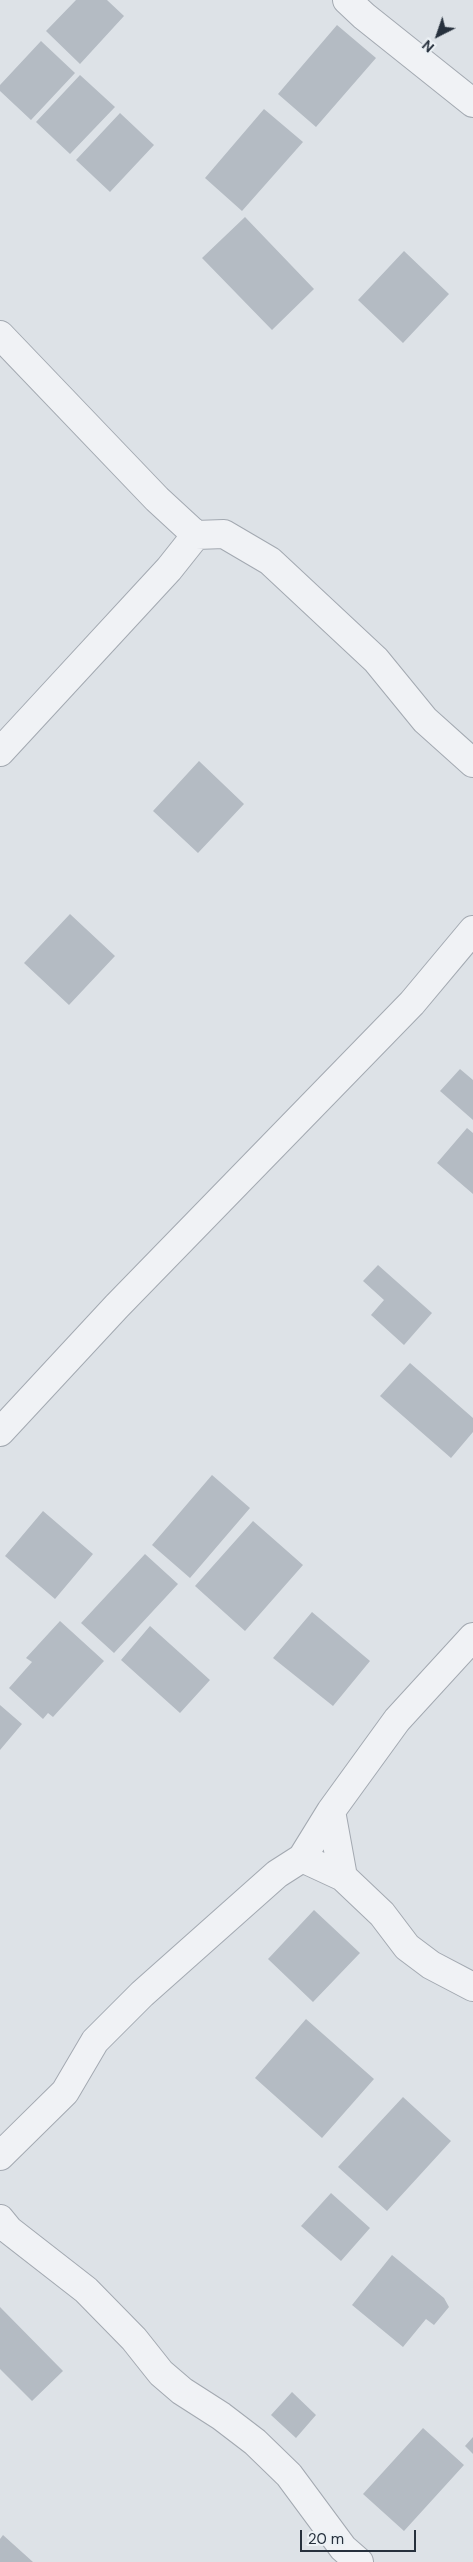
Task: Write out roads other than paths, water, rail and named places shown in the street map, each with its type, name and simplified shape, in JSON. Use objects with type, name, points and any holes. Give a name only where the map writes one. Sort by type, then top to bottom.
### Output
[{"type":"street","points":[[347,0],[364,16],[473,103]]},
{"type":"street","points":[[0,334],[157,499],[196,534],[224,534],[270,561],[376,660],[425,720],[473,763]]},
{"type":"street","points":[[0,752],[169,569],[196,534]]},
{"type":"street","points":[[0,1432],[117,1306],[412,1003],[473,930]]},
{"type":"street","points":[[0,2156],[65,2092],[96,2041],[142,1994],[277,1874],[302,1858],[331,1811],[397,1720],[473,1637]]},
{"type":"street","points":[[331,1811],[343,1877]]},
{"type":"street","points":[[302,1858],[343,1877],[382,1914],[407,1947],[431,1965],[473,1987]]},
{"type":"street","points":[[0,2219],[9,2230],[86,2290],[134,2339],[161,2373],[182,2391],[221,2416],[255,2442],[289,2475],[343,2548],[359,2562]]}]
